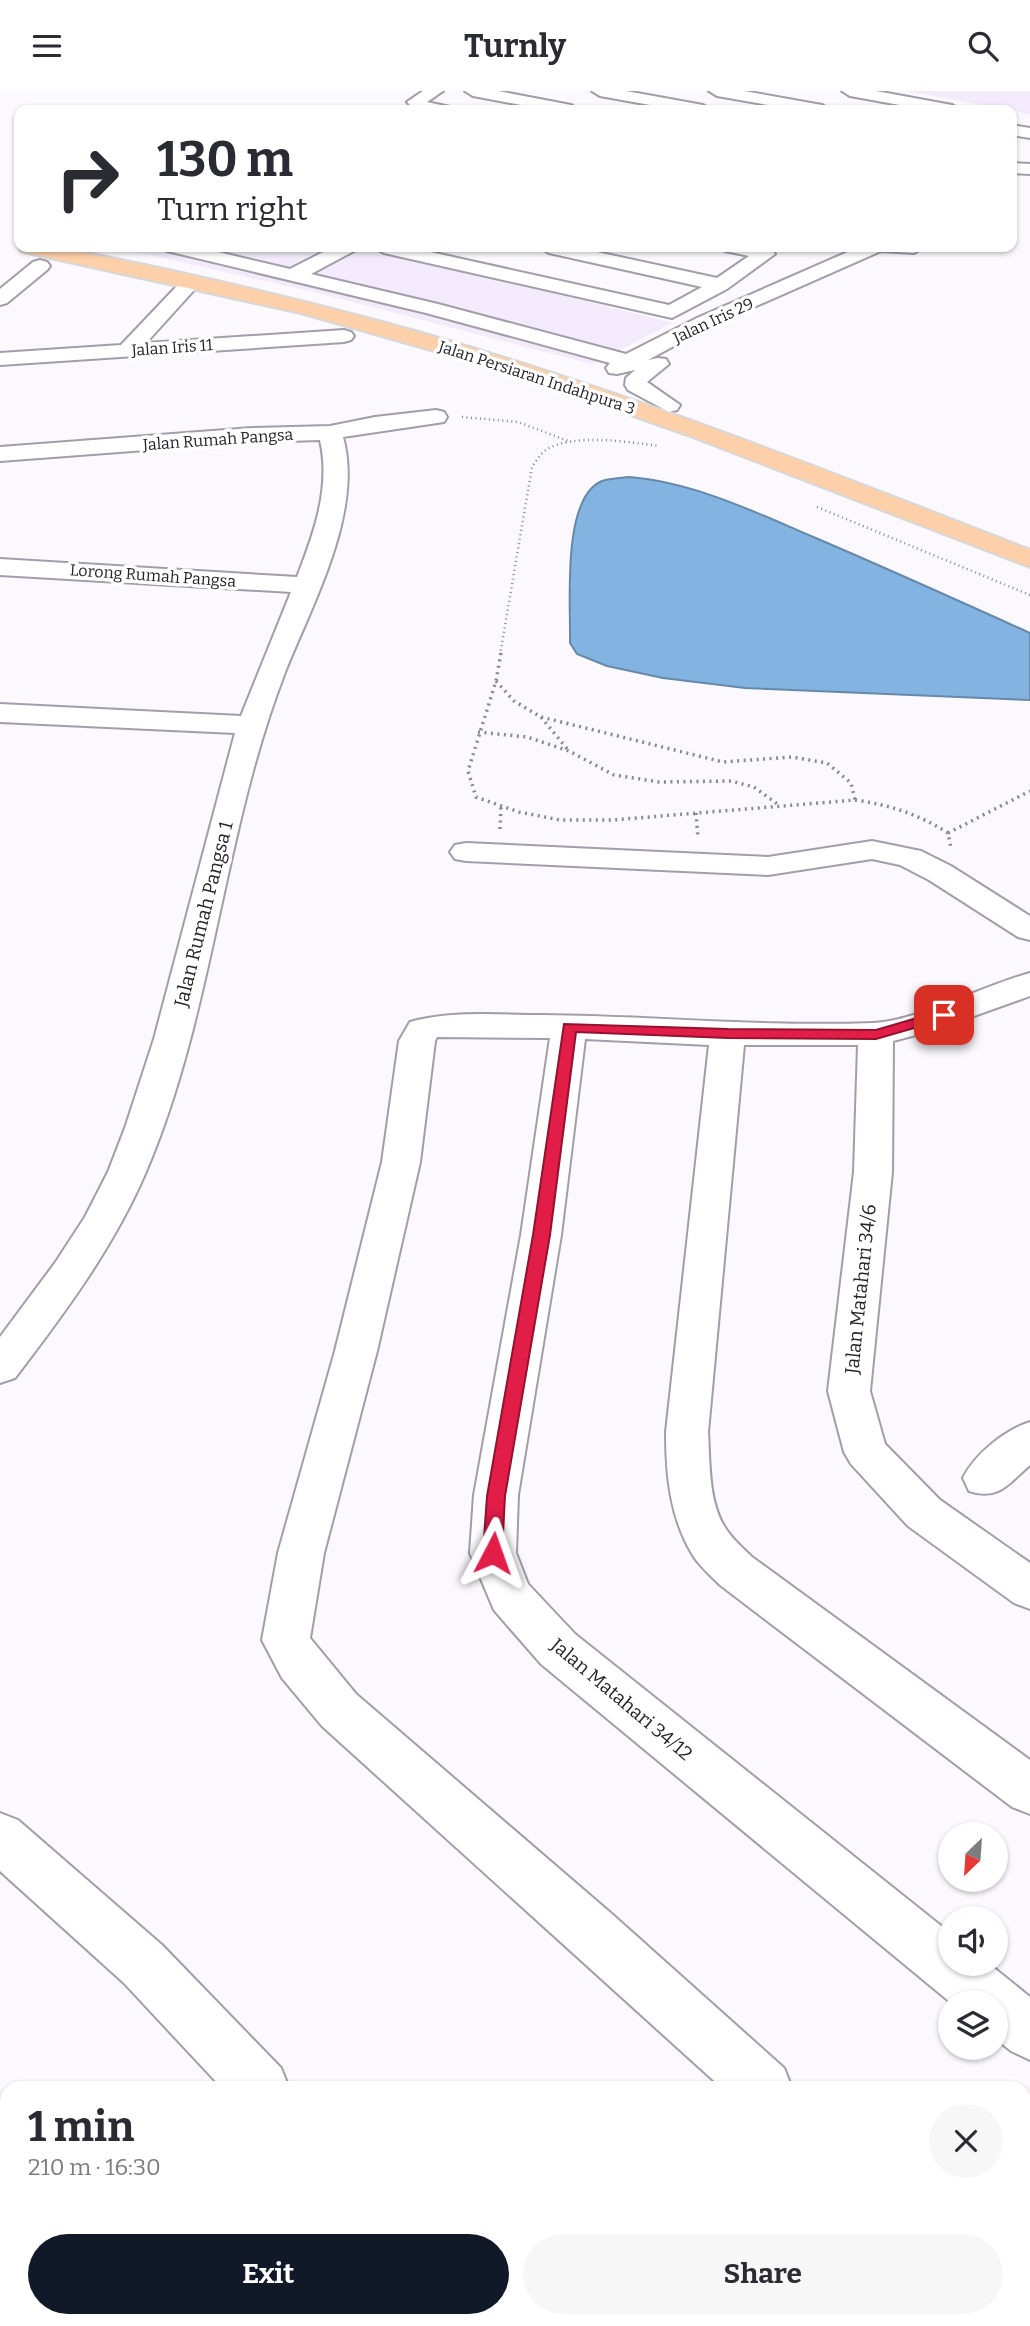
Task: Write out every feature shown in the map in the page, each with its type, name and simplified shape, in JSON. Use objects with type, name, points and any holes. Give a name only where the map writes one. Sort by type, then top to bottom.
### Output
[{"type":"main road","name":"Jalan Persiaran Indahpura 3","points":[[65,252],[248,294],[483,358],[653,415],[1030,559]]},
{"type":"main road","name":"Jalan Persiaran Indahpura 3","points":[[101,252],[312,300],[550,366],[669,405],[1030,543]]},
{"type":"street","points":[[419,105],[415,102],[435,91]]},
{"type":"street","points":[[473,91],[545,105]]},
{"type":"street","points":[[600,91],[676,105]]},
{"type":"street","points":[[718,91],[771,101],[829,96],[908,105]]},
{"type":"street","points":[[764,105],[789,91]]},
{"type":"street","points":[[829,96],[882,105]]},
{"type":"street","points":[[195,252],[423,307],[652,368]]},
{"type":"street","points":[[293,275],[337,252]]},
{"type":"street","points":[[375,252],[477,276],[672,312],[720,285],[765,254],[756,252]]},
{"type":"street","points":[[400,252],[651,325],[605,354]]},
{"type":"street","points":[[572,252],[720,285]]},
{"type":"street","name":"Jalan Iris 29","points":[[550,366],[596,373],[608,372],[704,322],[863,252]]},
{"type":"street","name":"Jalan Iris 29","points":[[652,368],[724,328],[831,284],[892,252]]},
{"type":"street","points":[[477,276],[509,258]]},
{"type":"street","points":[[0,299],[40,266]]},
{"type":"street","points":[[128,350],[184,291]]},
{"type":"street","points":[[423,307],[445,295]]},
{"type":"street","name":"Jalan Iris 11","points":[[0,359],[344,336]]},
{"type":"street","points":[[652,368],[637,378],[636,385],[669,405]]},
{"type":"street","name":"Jalan Rumah Pangsa","points":[[0,454],[252,435],[330,433],[375,424],[436,417]]},
{"type":"street","name":"Jalan Rumah Pangsa 1","points":[[0,1367],[49,1304],[84,1251],[135,1152],[188,979],[213,871],[252,725],[331,512],[336,484],[336,454],[330,433]]},
{"type":"street","name":"Lorong Rumah Pangsa","points":[[0,567],[306,585]]},
{"type":"street","points":[[0,713],[252,725]]},
{"type":"street","points":[[466,852],[768,866],[872,850],[910,858],[940,873],[1030,930]]},
{"type":"street","points":[[756,2081],[574,1915],[339,1710],[299,1663],[286,1640],[301,1553],[356,1351],[401,1162],[416,1041],[422,1030],[436,1026],[569,1027],[728,1034],[876,1034],[923,1022],[1030,984]]},
{"type":"street","name":"Jalan Matahari 34/12","points":[[569,1027],[541,1235],[496,1496],[493,1553],[510,1596],[558,1649],[979,1990]]},
{"type":"street","points":[[728,1034],[687,1431],[688,1471],[694,1504],[709,1542],[736,1571],[1030,1790]]},
{"type":"street","name":"Jalan Matahari 34/6","points":[[876,1034],[873,1172],[849,1391],[866,1452],[924,1513],[1030,1589]]},
{"type":"street","points":[[985,1478],[1030,1439]]},
{"type":"street","points":[[0,1837],[143,1964],[254,2081]]},
{"type":"street","name":"Jalan Matahari 34/12","points":[[1008,2014],[1030,2032]]},
{"type":"path","points":[[436,417],[495,416],[531,424],[572,443]]},
{"type":"path","points":[[662,447],[622,441],[572,443],[546,449],[532,467],[496,681],[468,771],[476,797],[519,812],[560,820],[613,820],[855,800],[889,804],[919,813],[948,833],[1030,791]]},
{"type":"path","points":[[815,506],[1030,595]]},
{"type":"path","points":[[496,681],[514,701],[541,717],[723,762],[792,757],[827,763],[851,783],[855,800]]},
{"type":"path","points":[[541,717],[569,751]]},
{"type":"path","points":[[478,733],[527,737],[569,751],[614,775],[659,782],[731,781],[754,787],[781,806]]},
{"type":"shaded area","points":[[904,91],[1030,91],[1030,115],[1017,111],[1017,105],[984,105]]},
{"type":"shaded area","points":[[136,252],[389,252],[673,323],[592,364],[314,292]]},
{"type":"water","points":[[629,477],[699,491],[745,508],[1030,633],[1030,700],[745,688],[663,678],[607,666],[577,654],[570,643],[570,580],[574,530],[580,508],[589,491],[602,481]]},
{"type":"route","points":[[493,1553],[496,1496],[541,1235],[569,1027],[728,1034],[876,1034],[944,1015]]}]
